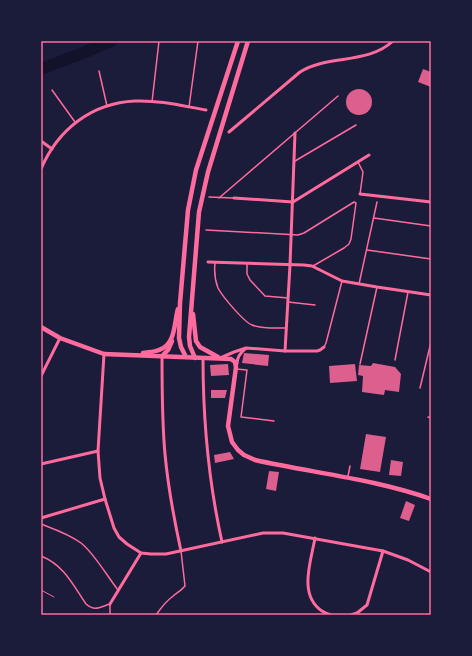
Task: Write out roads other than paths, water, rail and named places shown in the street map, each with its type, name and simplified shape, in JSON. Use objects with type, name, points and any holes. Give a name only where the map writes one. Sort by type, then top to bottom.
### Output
[{"type":"main road","points":[[186,357],[181,347],[179,338],[180,303],[188,210],[196,170],[238,41]]},
{"type":"main road","points":[[196,358],[190,346],[190,337],[199,212],[208,172],[248,41]]},
{"type":"main road","points":[[162,356],[168,350],[171,343],[176,314],[180,303]]},
{"type":"main road","points":[[192,306],[196,341],[200,347],[219,358]]},
{"type":"main road","points":[[41,327],[60,338],[104,354],[231,359],[235,362],[236,368],[228,426],[232,442],[244,455],[255,460],[389,487],[431,499]]},
{"type":"main road","points":[[134,355],[161,350],[167,346],[173,336]]},
{"type":"street","points":[[229,132],[306,68],[371,54],[383,49],[393,41]]},
{"type":"street","points":[[41,169],[52,149],[75,122],[91,112],[107,106],[136,101],[206,110]]},
{"type":"street","points":[[285,351],[292,235],[295,133]]},
{"type":"street","points":[[41,141],[52,149]]},
{"type":"street","points":[[234,198],[293,202],[369,155]]},
{"type":"street","points":[[360,194],[431,202]]},
{"type":"street","points":[[208,262],[312,266],[342,281],[408,292],[431,294]]},
{"type":"street","points":[[41,376],[60,338]]},
{"type":"street","points":[[219,358],[246,348],[285,351],[317,351],[324,347]]},
{"type":"street","points":[[236,368],[238,358],[246,348]]},
{"type":"street","points":[[104,354],[98,451],[100,478],[114,528],[119,537],[141,553],[166,554],[263,533],[283,533],[383,551],[408,560],[431,572]]},
{"type":"street","points":[[162,356],[165,454],[173,512],[181,551]]},
{"type":"street","points":[[203,358],[204,411],[208,464],[212,497],[222,542]]},
{"type":"street","points":[[41,464],[98,451]]},
{"type":"street","points":[[41,518],[105,499]]},
{"type":"street","points":[[315,538],[307,579],[308,588],[310,597],[315,604],[322,611],[331,615]]},
{"type":"street","points":[[351,615],[367,605],[383,551]]},
{"type":"street","points":[[110,604],[141,553]]},
{"type":"lane","points":[[152,102],[159,41]]},
{"type":"lane","points":[[188,107],[198,41]]},
{"type":"lane","points":[[99,72],[107,106]]},
{"type":"lane","points":[[52,90],[75,122]]},
{"type":"lane","points":[[219,198],[338,96]]},
{"type":"lane","points":[[295,161],[356,125]]},
{"type":"lane","points":[[358,162],[363,172],[360,194]]},
{"type":"lane","points":[[209,197],[234,198]]},
{"type":"lane","points":[[206,230],[298,235],[304,233],[354,202],[356,203],[349,244],[312,266]]},
{"type":"lane","points":[[359,284],[377,202]]},
{"type":"lane","points":[[374,218],[431,226]]},
{"type":"lane","points":[[367,250],[431,259]]},
{"type":"lane","points":[[215,262],[215,278],[219,290],[245,320],[251,325],[260,327],[286,328]]},
{"type":"lane","points":[[247,263],[247,274],[250,280],[265,296],[288,298]]},
{"type":"lane","points":[[324,347],[342,281]]},
{"type":"lane","points":[[360,364],[377,287]]},
{"type":"lane","points":[[395,360],[408,292]]},
{"type":"lane","points":[[288,302],[315,305]]},
{"type":"lane","points":[[420,388],[431,342]]},
{"type":"lane","points":[[236,368],[247,370],[241,417],[274,420]]},
{"type":"lane","points":[[347,478],[350,466]]},
{"type":"lane","points":[[41,524],[81,543],[91,553],[118,590]]},
{"type":"lane","points":[[156,615],[163,604],[185,586],[181,551]]},
{"type":"lane","points":[[41,556],[57,564],[67,575],[90,608],[95,609],[110,604],[110,613],[112,615]]},
{"type":"waterway","points":[[41,69],[111,41]]}]
